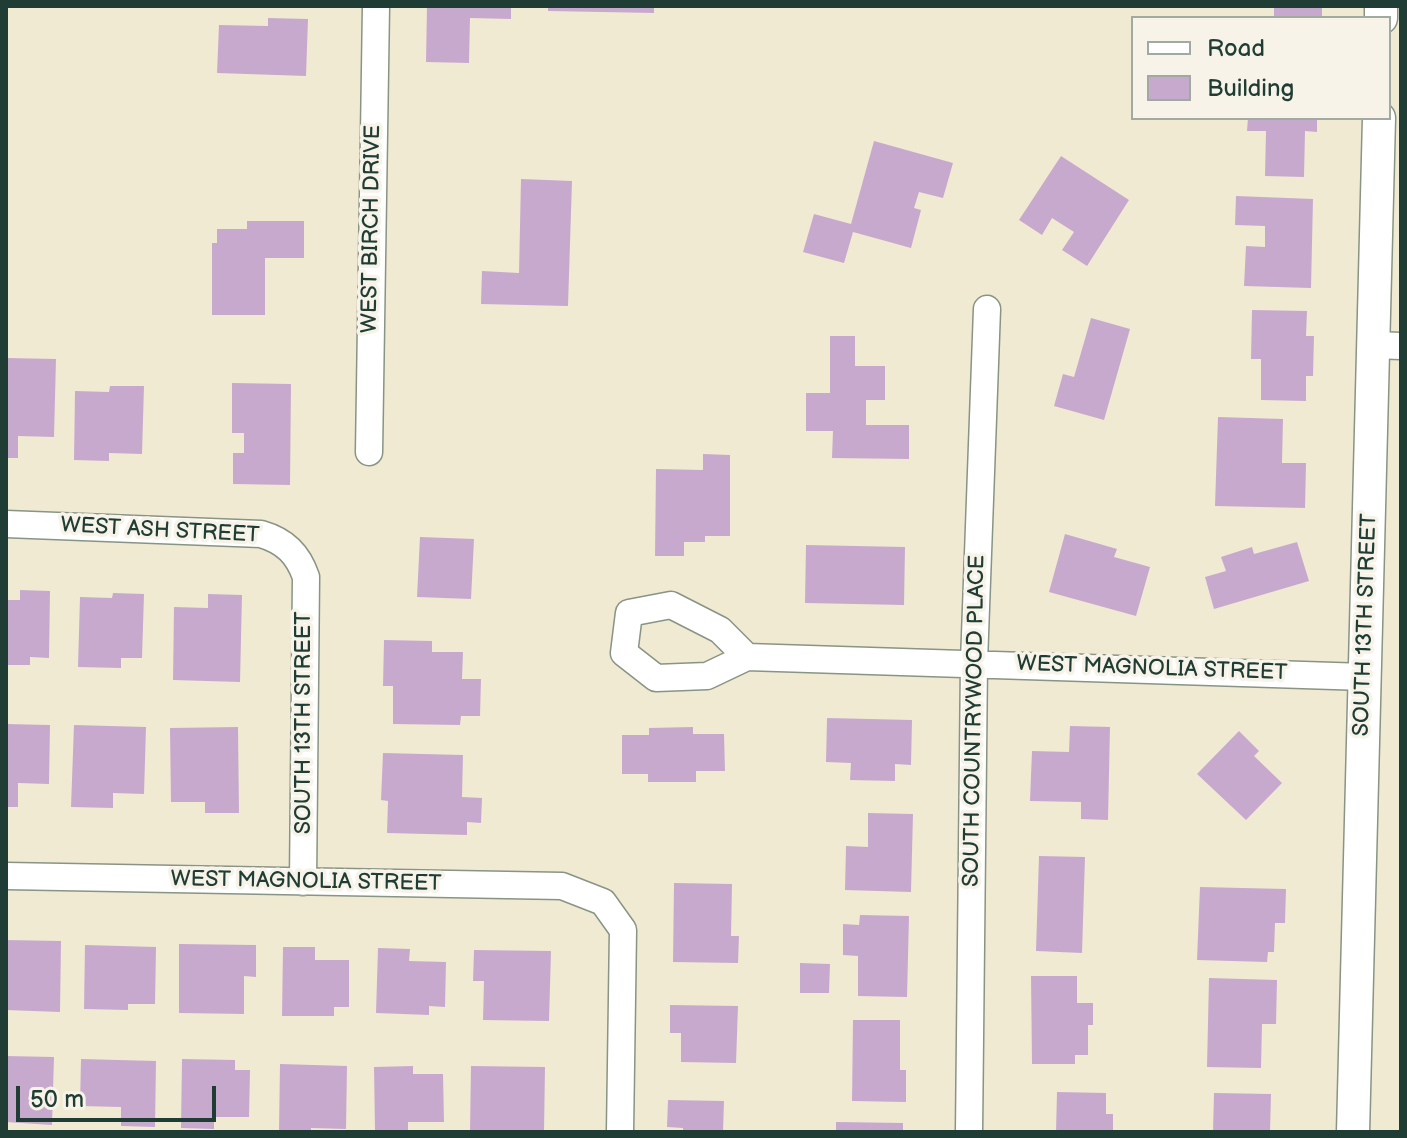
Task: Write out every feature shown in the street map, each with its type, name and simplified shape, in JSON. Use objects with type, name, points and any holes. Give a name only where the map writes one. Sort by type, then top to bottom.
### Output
[{"type":"street","name":"WEST BIRCH DRIVE","points":[[369,452],[376,6]]},
{"type":"street","name":"SOUTH 13TH STREET","points":[[1353,1132],[1365,677],[1387,346],[1379,120]]},
{"type":"street","name":"SOUTH COUNTRYWOOD PLACE","points":[[969,1132],[974,662],[987,309]]},
{"type":"street","name":"WEST ASH STREET","points":[[6,524],[261,534],[283,543],[302,565]]},
{"type":"street","name":"SOUTH 13TH STREET","points":[[302,565],[306,577],[303,882]]},
{"type":"street","name":"WEST MAGNOLIA STREET","points":[[747,657],[1365,677]]},
{"type":"street","name":"WEST MAGNOLIA STREET","points":[[6,876],[562,886],[603,902],[623,930],[620,1132]]},
{"type":"building","points":[[427,6],[511,6],[511,19],[470,18],[469,63],[426,62]]},
{"type":"building","points":[[548,6],[654,6],[654,13],[548,11]]},
{"type":"building","points":[[1274,6],[1322,6],[1322,16],[1274,16]]},
{"type":"building","points":[[268,18],[308,19],[306,76],[217,73],[219,25],[268,26]]},
{"type":"building","points":[[1248,120],[1317,120],[1317,132],[1305,131],[1304,177],[1265,176],[1266,131],[1247,131]]},
{"type":"building","points":[[874,141],[953,163],[943,198],[919,192],[914,208],[921,210],[911,248],[853,232],[844,263],[803,252],[814,214],[851,224]]},
{"type":"building","points":[[1061,156],[1129,200],[1087,266],[1062,250],[1074,232],[1052,218],[1042,235],[1019,220]]},
{"type":"building","points":[[521,179],[572,181],[568,306],[481,304],[482,271],[519,273]]},
{"type":"building","points":[[1236,196],[1313,199],[1311,288],[1244,286],[1246,246],[1265,247],[1265,226],[1235,225]]},
{"type":"building","points":[[247,221],[304,221],[304,258],[265,258],[265,315],[212,315],[212,243],[217,243],[217,229],[247,229]]},
{"type":"building","points":[[1252,310],[1307,311],[1306,336],[1314,336],[1313,376],[1306,376],[1306,401],[1261,400],[1261,359],[1251,359]]},
{"type":"building","points":[[1091,318],[1130,329],[1104,420],[1054,406],[1063,374],[1074,377]]},
{"type":"building","points":[[830,336],[855,336],[855,366],[885,366],[885,400],[866,400],[866,425],[909,425],[909,459],[832,458],[833,431],[806,431],[806,393],[830,393]]},
{"type":"building","points":[[7,358],[56,359],[54,437],[18,436],[18,458],[6,458]]},
{"type":"building","points":[[232,383],[291,384],[290,485],[233,484],[233,453],[244,453],[244,433],[232,433]]},
{"type":"building","points":[[110,386],[144,386],[142,454],[109,453],[109,461],[74,460],[75,391],[109,392]]},
{"type":"building","points":[[1218,417],[1283,419],[1282,463],[1306,463],[1305,508],[1215,506]]},
{"type":"building","points":[[703,454],[730,455],[730,536],[705,536],[705,542],[684,542],[684,556],[655,556],[656,469],[703,470]]},
{"type":"building","points":[[1065,534],[1117,549],[1114,557],[1150,567],[1136,616],[1049,592]]},
{"type":"building","points":[[420,537],[474,539],[471,599],[417,597]]},
{"type":"building","points":[[1297,542],[1309,581],[1214,609],[1205,577],[1226,571],[1221,557],[1252,547],[1254,554]]},
{"type":"building","points":[[806,545],[905,547],[904,605],[805,603]]},
{"type":"building","points":[[20,590],[50,591],[49,658],[30,657],[30,665],[6,665],[6,600],[20,600]]},
{"type":"building","points":[[113,593],[144,594],[142,658],[121,658],[121,668],[78,667],[80,597],[112,598]]},
{"type":"building","points":[[208,594],[242,595],[240,682],[173,680],[174,607],[208,608]]},
{"type":"building","points":[[384,640],[432,641],[432,652],[463,652],[462,679],[481,679],[480,716],[461,716],[460,725],[393,724],[393,686],[383,686]]},
{"type":"building","points":[[827,718],[912,720],[911,765],[895,764],[895,781],[850,780],[851,763],[826,762]]},
{"type":"building","points":[[6,724],[50,725],[49,784],[18,783],[18,807],[6,807]]},
{"type":"building","points":[[74,725],[146,727],[144,794],[113,793],[113,808],[71,807]]},
{"type":"building","points":[[1070,726],[1110,727],[1108,820],[1081,819],[1081,802],[1030,801],[1032,751],[1069,752]]},
{"type":"building","points":[[238,727],[239,813],[205,813],[205,802],[171,802],[170,728]]},
{"type":"building","points":[[693,727],[693,734],[724,734],[725,771],[696,771],[696,782],[648,782],[648,774],[622,774],[622,735],[649,735],[649,728]]},
{"type":"building","points":[[1239,731],[1259,751],[1254,756],[1282,783],[1246,820],[1197,774]]},
{"type":"building","points":[[383,753],[463,755],[462,797],[482,798],[481,823],[467,822],[467,835],[387,833],[388,801],[381,800]]},
{"type":"building","points":[[868,813],[913,814],[911,892],[845,890],[846,846],[868,847]]},
{"type":"building","points":[[1039,856],[1085,857],[1082,953],[1036,951]]},
{"type":"building","points":[[674,883],[732,884],[731,936],[739,936],[738,963],[673,962]]},
{"type":"building","points":[[1200,887],[1286,889],[1285,923],[1275,923],[1274,952],[1268,952],[1267,962],[1197,960]]},
{"type":"building","points":[[860,915],[909,916],[907,997],[858,996],[858,956],[843,955],[843,924],[859,925]]},
{"type":"building","points":[[6,940],[61,941],[60,1012],[6,1010]]},
{"type":"building","points":[[179,944],[256,945],[256,977],[244,976],[244,1014],[179,1013]]},
{"type":"building","points":[[85,945],[156,947],[155,1004],[128,1004],[128,1010],[84,1009]]},
{"type":"building","points":[[283,947],[315,947],[315,960],[349,960],[349,1007],[334,1007],[334,1016],[282,1016]]},
{"type":"building","points":[[378,948],[410,949],[409,961],[446,962],[445,1007],[429,1006],[429,1015],[376,1013]]},
{"type":"building","points":[[474,950],[551,951],[549,1021],[483,1020],[484,981],[473,981]]},
{"type":"building","points":[[800,963],[830,964],[829,993],[800,993]]},
{"type":"building","points":[[1031,976],[1077,976],[1077,1003],[1093,1003],[1093,1025],[1088,1025],[1088,1055],[1075,1055],[1075,1064],[1032,1064]]},
{"type":"building","points":[[1209,978],[1277,980],[1276,1024],[1262,1024],[1261,1068],[1207,1067]]},
{"type":"building","points":[[670,1005],[738,1006],[736,1063],[681,1062],[681,1033],[670,1033]]},
{"type":"building","points":[[853,1020],[900,1020],[900,1070],[906,1070],[906,1102],[852,1101]]},
{"type":"building","points":[[6,1056],[54,1057],[52,1125],[6,1122]]},
{"type":"building","points":[[81,1059],[156,1061],[155,1127],[121,1126],[121,1107],[80,1106]]},
{"type":"building","points":[[182,1059],[235,1060],[235,1070],[250,1070],[249,1117],[214,1117],[214,1129],[181,1128]]},
{"type":"building","points":[[280,1064],[347,1066],[346,1129],[279,1131]]},
{"type":"building","points":[[413,1066],[413,1074],[443,1074],[444,1122],[408,1122],[408,1132],[375,1132],[374,1067]]},
{"type":"building","points":[[471,1066],[545,1067],[544,1132],[470,1132]]},
{"type":"building","points":[[1057,1092],[1106,1093],[1106,1114],[1113,1114],[1113,1132],[1056,1132]]},
{"type":"building","points":[[1214,1093],[1271,1094],[1270,1132],[1213,1132]]},
{"type":"building","points":[[668,1100],[724,1101],[723,1132],[683,1132],[683,1128],[667,1127]]},
{"type":"building","points":[[836,1122],[903,1123],[903,1132],[836,1132]]}]
